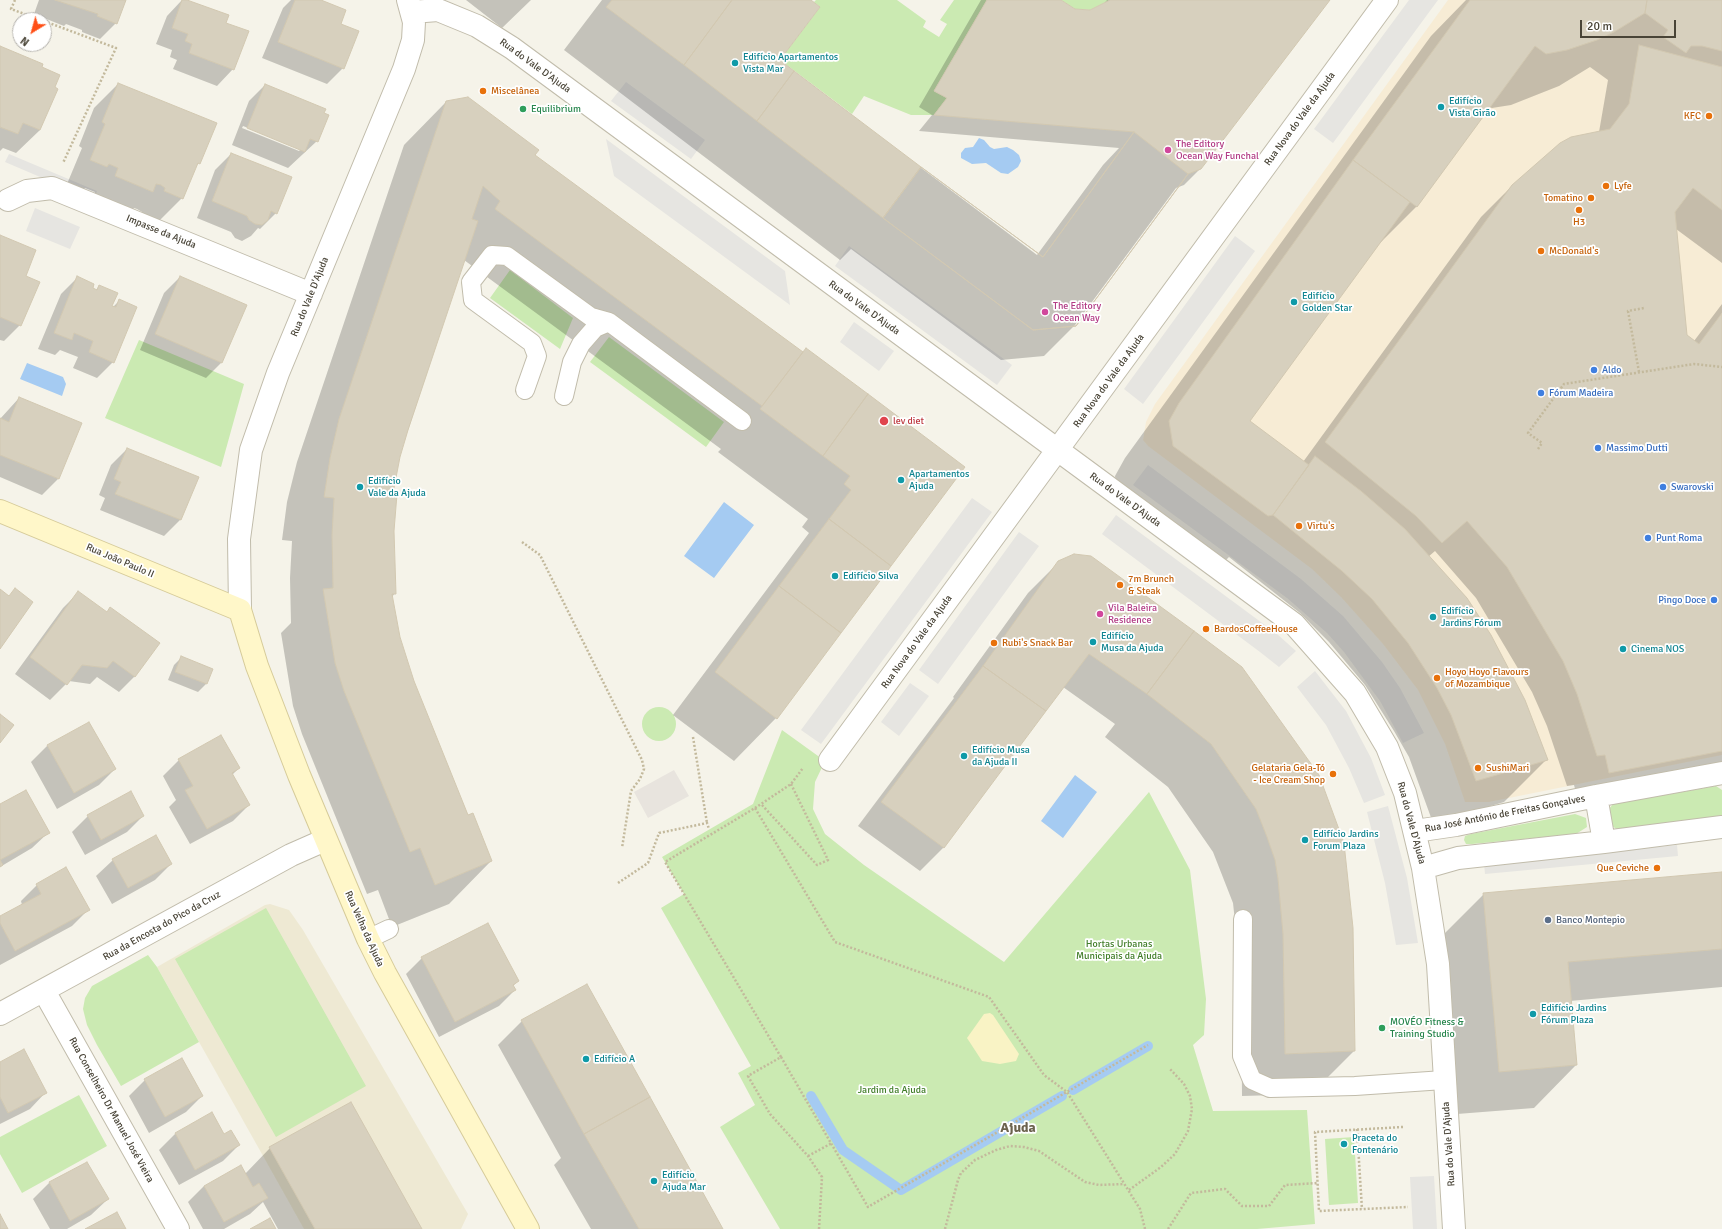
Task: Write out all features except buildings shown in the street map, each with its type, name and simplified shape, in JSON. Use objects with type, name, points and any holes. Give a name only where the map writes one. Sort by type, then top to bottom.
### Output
[{"type":"street","name":"Rua Nova do Vale da Ajuda","points":[[830,760],[1387,0]]},
{"type":"street","name":"Rua do Vale D'Ajuda","points":[[240,610],[239,539],[251,450],[275,381],[404,69],[412,40],[410,6],[438,10],[477,26],[512,48],[1294,624],[1354,693],[1386,747],[1405,794],[1423,868],[1438,964],[1454,1229]]},
{"type":"street","name":"Impasse da Ajuda","points":[[8,200],[27,191],[52,188],[311,294]]},
{"type":"street","name":"Rua João Paulo II","points":[[0,511],[240,610]]},
{"type":"street","name":"Rua Velha da Ajuda","points":[[240,610],[257,666],[325,840],[368,939],[384,973],[528,1229]]},
{"type":"street","name":"Rua José António de Freitas Gonçalves","points":[[1415,831],[1456,825],[1596,796],[1722,773]]},
{"type":"street","name":"Rua José António de Freitas Gonçalves","points":[[1596,796],[1604,842]]},
{"type":"street","points":[[1423,868],[1458,858],[1722,827]]},
{"type":"street","name":"Rua da Encosta do Pico da Cruz","points":[[0,1014],[291,855],[325,840]]},
{"type":"street","name":"Rua Conselheiro Dr Manuel José Vieira","points":[[44,991],[178,1229]]},
{"type":"lane","points":[[525,390],[537,356],[532,343],[473,300],[471,282],[492,255],[507,256],[591,317],[609,322],[742,421]]},
{"type":"lane","points":[[564,396],[572,362],[581,344],[595,328],[609,322]]},
{"type":"lane","points":[[1242,919],[1242,1056],[1252,1080],[1270,1088],[1355,1086],[1444,1080]]},
{"type":"lane","points":[[368,939],[389,929]]},
{"type":"path","points":[[15,0],[12,9],[20,12]]},
{"type":"path","points":[[52,24],[116,48],[62,166]]},
{"type":"path","points":[[1640,372],[1628,311],[1644,308]]},
{"type":"path","points":[[1538,449],[1542,443],[1528,433],[1564,384],[1694,364],[1722,367]]},
{"type":"path","points":[[522,542],[540,555],[642,760],[644,768],[640,779],[631,791],[622,848]]},
{"type":"path","points":[[693,737],[709,829]]},
{"type":"path","points":[[805,765],[791,784],[762,805],[665,862],[832,1143],[868,1207],[1148,1046]]},
{"type":"path","points":[[762,805],[817,865],[828,860],[791,784]]},
{"type":"path","points":[[755,808],[834,942],[989,997],[1044,1075],[1067,1092],[1140,1208],[1145,1229]]},
{"type":"path","points":[[618,883],[648,863],[659,833],[707,823]]},
{"type":"path","points":[[781,1057],[748,1076],[770,1114],[808,1156],[822,1177],[819,1229]]},
{"type":"path","points":[[1128,1190],[1161,1168],[1175,1154],[1188,1131],[1192,1109],[1190,1096],[1184,1084],[1170,1069]]},
{"type":"path","points":[[1403,1127],[1315,1132],[1319,1211],[1408,1206]]},
{"type":"path","points":[[1358,1129],[1362,1209]]},
{"type":"path","points":[[808,1156],[832,1143]]},
{"type":"path","points":[[945,1229],[961,1173],[976,1160],[996,1150],[1010,1146],[1024,1147],[1039,1151],[1085,1182],[1099,1185],[1124,1184]]},
{"type":"path","points":[[1168,1229],[1191,1193],[1225,1189],[1242,1206],[1269,1206],[1285,1185],[1318,1183]]},
{"type":"shaded area","points":[[1409,0],[1438,0],[1333,143],[1314,129]]},
{"type":"shaded area","points":[[1448,0],[1722,0],[1722,755],[1489,802],[1465,802],[1445,744],[1418,690],[1383,644],[1341,597],[1312,569],[1148,446],[1143,440],[1146,422],[1155,404]]},
{"type":"shaded area","points":[[626,82],[705,140],[691,159],[611,101]]},
{"type":"shaded area","points":[[606,139],[785,271],[790,305],[614,176]]},
{"type":"shaded area","points":[[9,154],[97,191],[94,200],[5,162]]},
{"type":"shaded area","points":[[35,208],[80,227],[70,249],[26,231]]},
{"type":"shaded area","points":[[1235,236],[1255,251],[1143,404],[1124,389]]},
{"type":"shaded area","points":[[849,246],[1012,365],[997,385],[835,266]]},
{"type":"shaded area","points":[[854,322],[894,351],[879,371],[840,342]]},
{"type":"shaded area","points":[[1148,465],[1301,579],[1343,616],[1382,662],[1400,688],[1424,733],[1403,743],[1380,701],[1344,652],[1327,633],[1287,598],[1133,485]]},
{"type":"shaded area","points":[[972,498],[992,512],[821,744],[801,730]]},
{"type":"shaded area","points":[[1116,515],[1277,634],[1296,651],[1279,667],[1102,534]]},
{"type":"shaded area","points":[[1019,532],[1039,546],[938,684],[919,670]]},
{"type":"shaded area","points":[[1315,671],[1346,711],[1371,758],[1385,795],[1364,803],[1349,768],[1326,725],[1297,687]]},
{"type":"shaded area","points":[[910,683],[929,696],[899,736],[881,722]]},
{"type":"shaded area","points":[[674,770],[689,796],[648,818],[634,792]]},
{"type":"shaded area","points":[[1388,806],[1407,878],[1418,943],[1396,945],[1385,883],[1367,812]]},
{"type":"shaded area","points":[[1677,845],[1678,856],[1485,874],[1484,863]]},
{"type":"shaded area","points":[[270,904],[289,910],[303,930],[468,1214],[461,1229],[304,1229],[157,967],[265,905]]},
{"type":"shaded area","points":[[1434,1176],[1437,1229],[1413,1229],[1410,1177]]},
{"type":"green space","points":[[816,0],[897,0],[926,21],[923,27],[939,37],[947,24],[940,20],[954,0],[987,0],[934,91],[947,98],[934,115],[911,115],[864,96],[852,114],[780,60],[820,7],[814,2]]},
{"type":"green space","points":[[1061,0],[1110,0],[1090,10],[1075,9]]},
{"type":"green space","points":[[510,270],[573,318],[560,349],[490,298]]},
{"type":"green space","points":[[609,337],[724,422],[706,447],[590,362]]},
{"type":"green space","points":[[139,340],[244,384],[221,467],[105,418]]},
{"type":"green space","points":[[656,707],[662,707],[671,712],[675,718],[675,730],[671,736],[662,741],[656,741],[647,736],[642,727],[642,721],[647,712]]},
{"type":"green space","name":"Jardim da Ajuda","points":[[782,730],[825,761],[815,782],[813,809],[825,834],[864,865],[1004,962],[1149,792],[1190,870],[1206,999],[1204,1035],[1193,1045],[1213,1111],[1307,1110],[1315,1224],[1257,1229],[780,1229],[720,1127],[755,1105],[738,1073],[751,1066],[661,908],[684,894],[662,857],[753,804]]},
{"type":"green space","points":[[1716,786],[1722,790],[1722,818],[1618,830],[1612,826],[1609,809],[1613,804]]},
{"type":"green space","points":[[1575,814],[1586,818],[1587,827],[1576,834],[1472,844],[1466,844],[1464,840],[1465,836],[1471,834]]},
{"type":"green space","points":[[266,908],[366,1086],[276,1137],[175,959]]},
{"type":"green space","points":[[148,955],[157,967],[199,1042],[121,1086],[87,1025],[83,1009],[85,998],[92,986]]},
{"type":"green space","points":[[79,1095],[107,1146],[22,1193],[0,1154],[0,1137]]},
{"type":"green space","points":[[1354,1137],[1358,1203],[1329,1205],[1325,1139]]},
{"type":"sand","points":[[990,1013],[993,1015],[1019,1054],[1016,1061],[1000,1064],[982,1061],[967,1038],[984,1014]]},
{"type":"water","points":[[979,138],[984,140],[994,149],[1007,147],[1013,150],[1019,155],[1021,161],[1018,167],[1008,174],[1001,173],[986,163],[972,164],[961,158],[961,153],[965,148],[973,147]]},
{"type":"water","points":[[27,363],[63,377],[66,384],[62,396],[20,379]]},
{"type":"water","points":[[724,502],[754,525],[714,578],[684,556]]},
{"type":"water","points":[[1075,775],[1097,792],[1063,838],[1041,821]]},
{"type":"waterway","points":[[1073,1090],[1148,1046]]},
{"type":"waterway","points":[[811,1096],[843,1150],[898,1188]]},
{"type":"waterway","points":[[901,1190],[1062,1096]]},
{"type":"place","name":"Edifício Apartamentos Vista Mar","points":[[735,63]]},
{"type":"place","name":"Miscelânea","points":[[483,91]]},
{"type":"place","name":"Edifício Vista Girão","points":[[1441,107]]},
{"type":"place","name":"Equilibrium","points":[[523,109]]},
{"type":"place","name":"KFC","points":[[1709,116]]},
{"type":"place","name":"The Editory Ocean Way Funchal","points":[[1168,150]]},
{"type":"place","name":"Lyfe","points":[[1606,186]]},
{"type":"place","name":"Tomatino","points":[[1591,198]]},
{"type":"place","name":"H3","points":[[1579,210]]},
{"type":"place","name":"McDonald's","points":[[1541,251]]},
{"type":"place","name":"Edifício Golden Star","points":[[1294,302]]},
{"type":"place","name":"The Editory Ocean Way","points":[[1045,312]]},
{"type":"place","name":"Aldo","points":[[1594,370]]},
{"type":"place","name":"Fórum Madeira","points":[[1541,393]]},
{"type":"place","name":"lev diet","points":[[884,421]]},
{"type":"place","name":"Massimo Dutti","points":[[1598,448]]},
{"type":"place","name":"Apartamentos Ajuda","points":[[901,480]]},
{"type":"place","name":"Edifício Vale da Ajuda","points":[[360,487]]},
{"type":"place","name":"Swarovski","points":[[1663,487]]},
{"type":"place","name":"Virtu's","points":[[1299,526]]},
{"type":"place","name":"Punt Roma","points":[[1648,538]]},
{"type":"place","name":"Edifício Silva","points":[[835,576]]},
{"type":"place","name":"7m Brunch & Steak","points":[[1120,585]]},
{"type":"place","name":"Pingo Doce","points":[[1714,600]]},
{"type":"place","name":"Vila Baleira Residence","points":[[1100,614]]},
{"type":"place","name":"Edifício Jardins Fórum","points":[[1433,617]]},
{"type":"place","name":"BardosCoffeeHouse","points":[[1206,629]]},
{"type":"place","name":"Edifício Musa da Ajuda","points":[[1093,642]]},
{"type":"place","name":"Rubi's Snack Bar","points":[[994,643]]},
{"type":"place","name":"Cinema NOS","points":[[1623,649]]},
{"type":"place","name":"Hoyo Hoyo Flavours of Mozambique","points":[[1437,678]]},
{"type":"place","name":"Edifício Musa da Ajuda II","points":[[964,756]]},
{"type":"place","name":"SushiMari","points":[[1478,768]]},
{"type":"place","name":"Gelataria Gela-Tó - Ice Cream Shop","points":[[1333,774]]},
{"type":"place","name":"Edifício Jardins Forum Plaza","points":[[1305,840]]},
{"type":"place","name":"Que Ceviche","points":[[1657,868]]},
{"type":"place","name":"Banco Montepio","points":[[1548,920]]},
{"type":"place","name":"Edifício Jardins Fórum Plaza","points":[[1533,1014]]},
{"type":"place","name":"MOVÉO Fitness & Training Studio","points":[[1382,1028]]},
{"type":"place","name":"Edifício A","points":[[586,1059]]},
{"type":"place","name":"Praceta do Fontenário","points":[[1344,1144]]},
{"type":"place","name":"Edifício Ajuda Mar","points":[[654,1181]]},
{"type":"district","name":"Ajuda","points":[[1018,1128]]},
{"type":"park label","name":"Hortas Urbanas Municipais da Ajuda","points":[[1119,950]]}]
